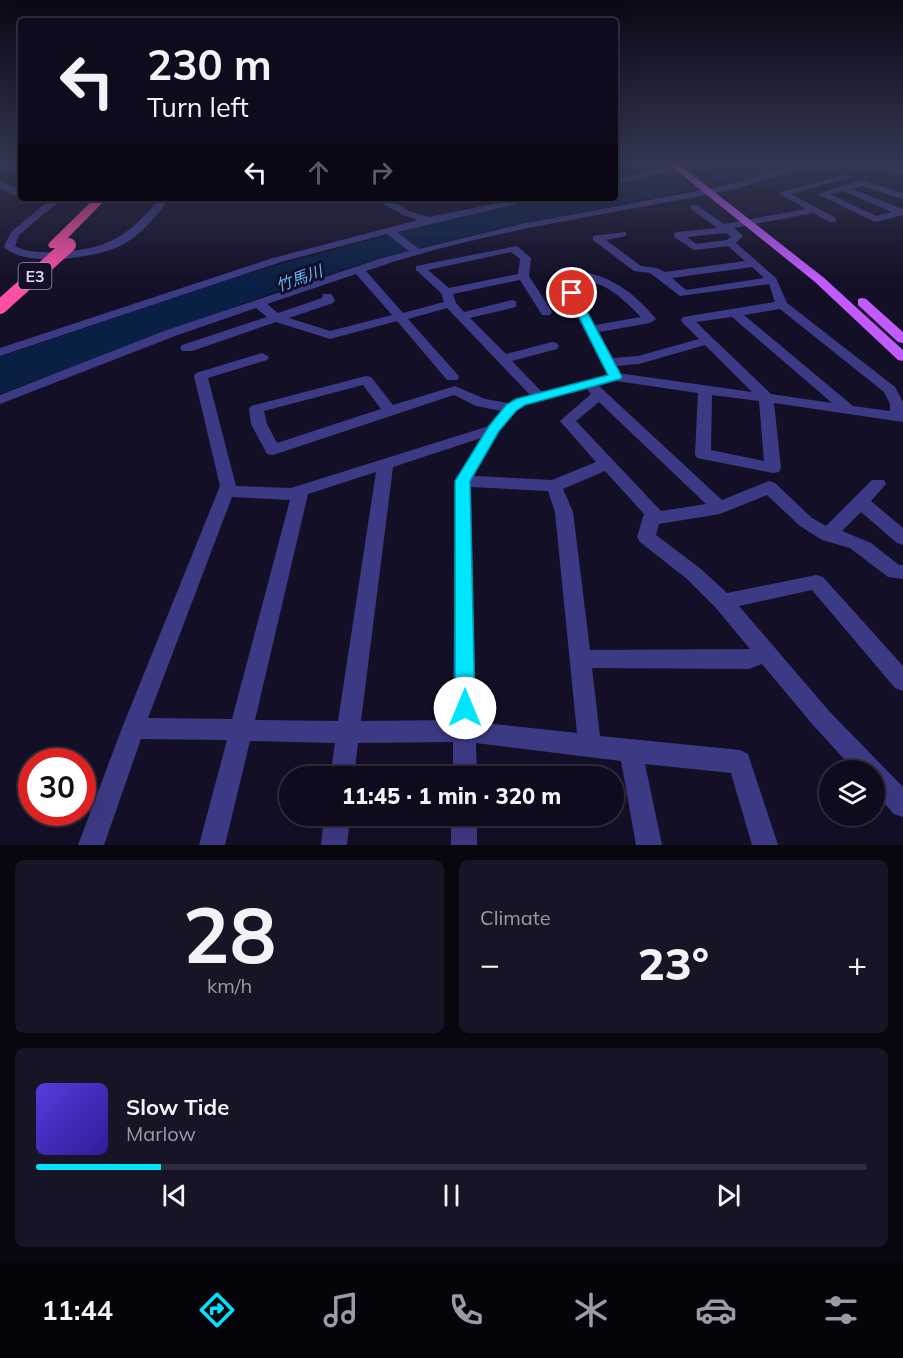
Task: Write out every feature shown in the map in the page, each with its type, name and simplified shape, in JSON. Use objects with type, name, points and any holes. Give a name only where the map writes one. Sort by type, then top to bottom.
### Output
[{"type":"highway","name":"E3","points":[[0,292],[54,245],[97,201]]},
{"type":"highway","name":"E3","points":[[0,307],[69,245],[112,201]]},
{"type":"main road","points":[[728,201],[874,312],[903,339]]},
{"type":"main road","points":[[755,222],[864,316],[903,357]]},
{"type":"street","points":[[0,238],[15,234],[54,201]]},
{"type":"street","points":[[15,234],[9,247],[16,252],[31,255],[83,254],[103,250],[126,240],[135,233],[162,201]]},
{"type":"street","points":[[384,201],[406,213],[429,220]]},
{"type":"street","points":[[0,352],[228,275],[388,230],[520,201]]},
{"type":"street","points":[[0,400],[171,333],[360,271],[386,260],[501,231],[650,201]]},
{"type":"street","points":[[799,201],[833,220]]},
{"type":"street","points":[[838,201],[875,219],[902,212]]},
{"type":"street","points":[[876,201],[902,212]]},
{"type":"street","points":[[694,207],[726,228],[738,236],[730,243],[694,247],[678,235],[726,228],[816,210]]},
{"type":"street","points":[[388,230],[418,253]]},
{"type":"street","points":[[501,231],[513,248],[526,258],[523,276],[546,312]]},
{"type":"street","points":[[621,234],[597,238],[638,269],[653,270],[684,294],[772,280]]},
{"type":"street","points":[[465,766],[463,481],[494,429],[511,408],[520,402],[594,388],[616,377],[900,416],[890,390],[782,305],[772,280],[730,243]]},
{"type":"street","points":[[513,248],[420,268],[540,398]]},
{"type":"street","points":[[663,276],[755,263]]},
{"type":"street","points":[[360,271],[452,377]]},
{"type":"street","points":[[591,330],[650,319],[618,287],[594,276],[562,275],[608,363],[616,377]]},
{"type":"street","points":[[257,303],[277,318],[330,335],[400,316],[448,298],[523,276]]},
{"type":"street","points":[[187,348],[329,300],[327,296]]},
{"type":"street","points":[[463,316],[512,304]]},
{"type":"street","points":[[705,389],[703,454],[773,468],[766,397],[687,320],[782,305]]},
{"type":"street","points":[[735,313],[847,408]]},
{"type":"street","points":[[608,363],[639,360],[708,340]]},
{"type":"street","points":[[503,358],[552,346]]},
{"type":"street","points":[[91,845],[133,728],[228,486],[201,376],[262,357]]},
{"type":"street","points":[[390,411],[366,380],[256,409],[260,424],[273,450],[454,390],[481,403],[511,408]]},
{"type":"street","points":[[594,388],[567,421],[653,513],[646,537],[694,574],[723,602],[821,718],[861,760]]},
{"type":"street","points":[[594,388],[720,508]]},
{"type":"street","points":[[226,491],[291,494],[494,429]]},
{"type":"street","points":[[463,481],[554,486],[607,464]]},
{"type":"street","points":[[343,766],[385,465]]},
{"type":"street","points":[[828,535],[862,503],[878,484]]},
{"type":"street","points":[[554,486],[564,512],[590,746]]},
{"type":"street","points":[[651,519],[720,508],[769,487],[806,522],[828,535],[844,537],[864,546],[895,572],[903,572]]},
{"type":"street","points":[[212,845],[301,490]]},
{"type":"street","points":[[862,503],[903,538]]},
{"type":"street","points":[[723,602],[816,582],[903,681]]},
{"type":"street","points":[[580,659],[749,660],[765,652]]},
{"type":"street","points":[[133,728],[348,732],[465,731],[740,762],[765,845]]},
{"type":"street","points":[[631,751],[649,845]]},
{"type":"street","points":[[885,786],[903,805]]},
{"type":"street","points":[[334,845],[336,826]]},
{"type":"street","points":[[464,826],[464,845]]},
{"type":"water","name":"竹馬川","points":[[533,201],[633,201],[500,228],[384,257],[286,288],[0,394],[0,357],[245,274],[453,217]]},
{"type":"route","points":[[465,708],[463,481],[494,429],[511,408],[520,402],[616,377],[572,293]]}]
